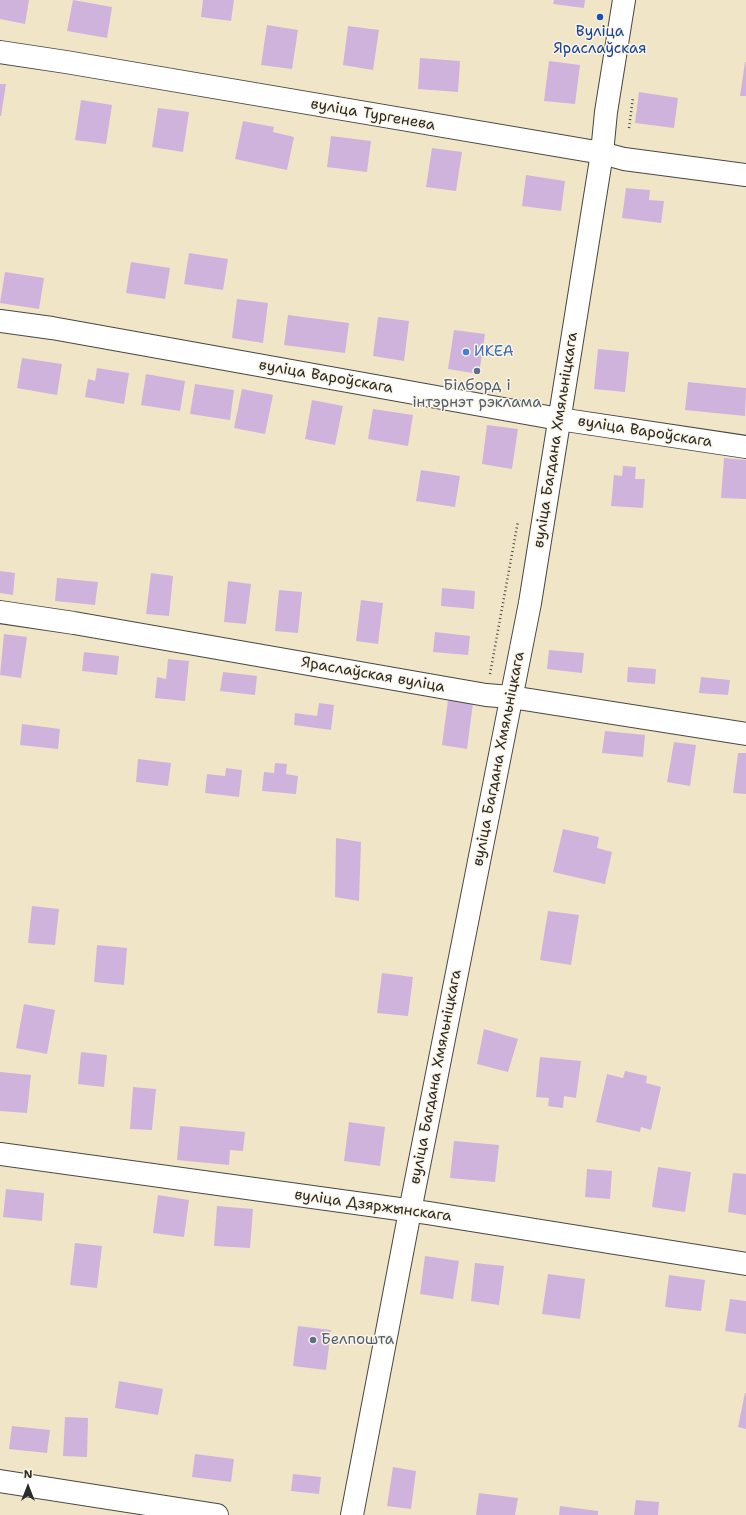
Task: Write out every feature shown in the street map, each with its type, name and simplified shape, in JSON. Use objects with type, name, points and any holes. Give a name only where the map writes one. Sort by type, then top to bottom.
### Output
[{"type":"street","name":"вуліца Багдана Хмяльніцкага","points":[[352,1515],[410,1211],[530,603],[602,153],[606,112],[624,0]]},
{"type":"street","name":"вуліца Тургенева","points":[[0,52],[74,63],[624,158],[746,175]]},
{"type":"street","name":"вуліца Вароўскага","points":[[0,321],[52,328],[559,418],[746,447]]},
{"type":"street","name":"Яраслаўская вуліца","points":[[0,612],[74,623],[486,695],[511,697],[746,734]]},
{"type":"street","name":"вуліца Дзяржынскага","points":[[0,1154],[410,1211],[746,1264]]},
{"type":"street","points":[[0,1481],[217,1515]]},
{"type":"building","points":[[0,0],[29,0],[25,24],[0,19]]},
{"type":"building","points":[[73,0],[112,7],[107,38],[67,31]]},
{"type":"building","points":[[203,0],[234,0],[231,21],[201,17]]},
{"type":"building","points":[[554,0],[585,0],[584,8],[553,4]]},
{"type":"building","points":[[267,25],[298,30],[292,69],[261,65]]},
{"type":"building","points":[[348,26],[379,30],[373,70],[343,65]]},
{"type":"building","points":[[420,58],[460,61],[458,92],[418,89]]},
{"type":"building","points":[[549,61],[580,65],[575,104],[544,101]]},
{"type":"building","points":[[745,62],[746,96],[740,96]]},
{"type":"building","points":[[0,84],[6,84],[1,116],[0,116]]},
{"type":"building","points":[[639,92],[678,98],[674,128],[635,123]]},
{"type":"building","points":[[81,100],[112,105],[106,144],[75,140]]},
{"type":"building","points":[[158,108],[189,112],[183,152],[152,147]]},
{"type":"building","points":[[243,121],[274,127],[273,132],[294,137],[287,170],[235,159]]},
{"type":"building","points":[[331,136],[371,141],[367,172],[327,167]]},
{"type":"building","points":[[432,148],[462,152],[456,191],[426,187]]},
{"type":"building","points":[[526,175],[565,181],[561,211],[522,206]]},
{"type":"building","points":[[626,188],[650,190],[649,200],[664,201],[661,223],[622,218]]},
{"type":"building","points":[[189,253],[228,259],[223,290],[184,284]]},
{"type":"building","points":[[131,262],[170,268],[165,299],[126,293]]},
{"type":"building","points":[[5,272],[44,278],[39,309],[0,303]]},
{"type":"building","points":[[237,299],[268,303],[263,343],[232,338]]},
{"type":"building","points":[[288,315],[349,323],[345,353],[284,345]]},
{"type":"building","points":[[378,317],[409,321],[404,361],[373,356]]},
{"type":"building","name":"ИКЕА","points":[[454,330],[485,334],[479,374],[448,369]]},
{"type":"building","points":[[598,349],[629,352],[625,392],[594,389]]},
{"type":"building","points":[[22,358],[62,364],[57,395],[17,388]]},
{"type":"building","points":[[97,368],[129,373],[124,404],[85,397],[88,379],[95,381]]},
{"type":"building","points":[[146,374],[185,381],[180,411],[141,405]]},
{"type":"building","points":[[688,382],[746,388],[745,416],[685,410]]},
{"type":"building","points":[[195,384],[234,390],[230,420],[190,414]]},
{"type":"building","points":[[242,389],[273,395],[265,434],[234,428]]},
{"type":"building","points":[[312,400],[343,406],[335,445],[305,439]]},
{"type":"building","points":[[373,409],[413,415],[408,446],[368,439]]},
{"type":"building","points":[[487,425],[518,429],[512,469],[482,464]]},
{"type":"building","points":[[724,458],[746,460],[746,499],[721,498]]},
{"type":"building","points":[[623,466],[636,467],[635,479],[645,479],[643,508],[611,506],[614,475],[622,476]]},
{"type":"building","points":[[421,470],[460,476],[455,507],[416,501]]},
{"type":"building","points":[[0,571],[15,573],[13,595],[0,593]]},
{"type":"building","points":[[151,573],[173,576],[169,616],[146,614]]},
{"type":"building","points":[[57,578],[98,582],[95,605],[55,601]]},
{"type":"building","points":[[228,581],[251,584],[246,624],[224,622]]},
{"type":"building","points":[[442,588],[475,591],[474,609],[441,606]]},
{"type":"building","points":[[279,590],[302,592],[298,633],[275,631]]},
{"type":"building","points":[[361,600],[383,603],[378,644],[356,641]]},
{"type":"building","points":[[435,632],[470,636],[468,655],[433,652]]},
{"type":"building","points":[[4,634],[27,637],[21,678],[0,675]]},
{"type":"building","points":[[549,650],[584,653],[582,673],[547,669]]},
{"type":"building","points":[[84,652],[119,656],[117,675],[82,671]]},
{"type":"building","points":[[168,659],[189,661],[185,701],[155,698],[157,677],[166,679]]},
{"type":"building","points":[[628,667],[656,669],[655,684],[627,682]]},
{"type":"building","points":[[223,672],[257,676],[255,695],[220,691]]},
{"type":"building","points":[[701,677],[730,680],[728,695],[699,693]]},
{"type":"building","points":[[448,700],[473,703],[467,749],[442,745]]},
{"type":"building","points":[[319,703],[334,705],[331,730],[294,725],[295,713],[317,716]]},
{"type":"building","points":[[22,724],[60,729],[58,749],[20,745]]},
{"type":"building","points":[[605,731],[645,735],[643,757],[602,753]]},
{"type":"building","points":[[674,742],[696,745],[690,786],[667,782]]},
{"type":"building","points":[[738,753],[746,753],[746,794],[733,793]]},
{"type":"building","points":[[138,759],[171,763],[168,786],[136,782]]},
{"type":"building","points":[[275,763],[287,764],[286,774],[298,776],[296,794],[262,791],[264,772],[274,773]]},
{"type":"building","points":[[226,768],[242,770],[239,797],[205,793],[207,774],[225,776]]},
{"type":"building","points":[[563,829],[599,837],[597,848],[612,852],[605,884],[553,872]]},
{"type":"building","points":[[336,838],[361,842],[359,901],[335,897]]},
{"type":"building","points":[[32,906],[59,909],[55,945],[28,943]]},
{"type":"building","points":[[548,911],[579,915],[571,965],[540,960]]},
{"type":"building","points":[[97,945],[127,948],[124,985],[94,982]]},
{"type":"building","points":[[382,973],[413,977],[408,1016],[377,1013]]},
{"type":"building","points":[[24,1004],[55,1010],[47,1054],[16,1048]]},
{"type":"building","points":[[484,1029],[518,1039],[508,1072],[477,1064]]},
{"type":"building","points":[[81,1052],[107,1055],[104,1087],[78,1084]]},
{"type":"building","points":[[540,1057],[581,1061],[576,1098],[564,1096],[563,1108],[548,1106],[549,1098],[536,1097]]},
{"type":"building","points":[[625,1071],[647,1076],[646,1083],[661,1087],[651,1130],[641,1127],[640,1132],[596,1122],[607,1074],[623,1078]]},
{"type":"building","points":[[0,1072],[31,1075],[27,1113],[0,1111]]},
{"type":"building","points":[[133,1087],[156,1089],[152,1130],[130,1129]]},
{"type":"building","points":[[349,1122],[385,1127],[380,1166],[344,1161]]},
{"type":"building","points":[[180,1126],[245,1132],[243,1151],[230,1150],[229,1165],[177,1160]]},
{"type":"building","points":[[454,1141],[499,1145],[495,1182],[450,1178]]},
{"type":"building","points":[[658,1167],[691,1172],[685,1212],[652,1207]]},
{"type":"building","points":[[587,1169],[612,1171],[610,1199],[585,1197]]},
{"type":"building","points":[[733,1173],[746,1174],[746,1215],[728,1212]]},
{"type":"building","points":[[6,1189],[44,1193],[42,1221],[3,1217]]},
{"type":"building","points":[[158,1195],[189,1200],[184,1237],[153,1233]]},
{"type":"building","points":[[217,1206],[253,1209],[250,1248],[214,1246]]},
{"type":"building","points":[[75,1243],[102,1246],[97,1288],[70,1285]]},
{"type":"building","points":[[425,1256],[459,1261],[453,1299],[420,1294]]},
{"type":"building","points":[[475,1263],[504,1266],[499,1305],[471,1301]]},
{"type":"building","points":[[548,1274],[585,1279],[580,1319],[542,1314]]},
{"type":"building","points":[[669,1275],[705,1280],[701,1311],[665,1307]]},
{"type":"building","points":[[730,1299],[746,1301],[746,1334],[725,1331]]},
{"type":"building","name":"Белпошта","points":[[298,1326],[331,1330],[326,1370],[293,1366]]},
{"type":"building","points":[[119,1381],[163,1389],[158,1415],[115,1408]]},
{"type":"building","points":[[746,1393],[746,1429],[738,1427]]},
{"type":"building","points":[[65,1417],[88,1418],[87,1457],[63,1456]]},
{"type":"building","points":[[12,1426],[50,1430],[47,1453],[9,1449]]},
{"type":"building","points":[[195,1454],[234,1459],[231,1482],[192,1477]]},
{"type":"building","points":[[393,1467],[416,1471],[411,1509],[387,1506]]},
{"type":"building","points":[[293,1474],[321,1477],[319,1494],[291,1491]]},
{"type":"building","points":[[479,1493],[518,1498],[515,1515],[476,1515]]},
{"type":"building","points":[[636,1500],[659,1502],[658,1515],[634,1515]]},
{"type":"building","points":[[560,1506],[598,1511],[598,1515],[559,1515]]},
{"type":"place","name":"Вуліца Яраслаўская","points":[[600,17]]},
{"type":"place","name":"ИКЕА","points":[[466,352]]},
{"type":"place","name":"Білборд і інтэрнэт рэклама","points":[[477,371]]},
{"type":"place","name":"Белпошта","points":[[313,1340]]}]
